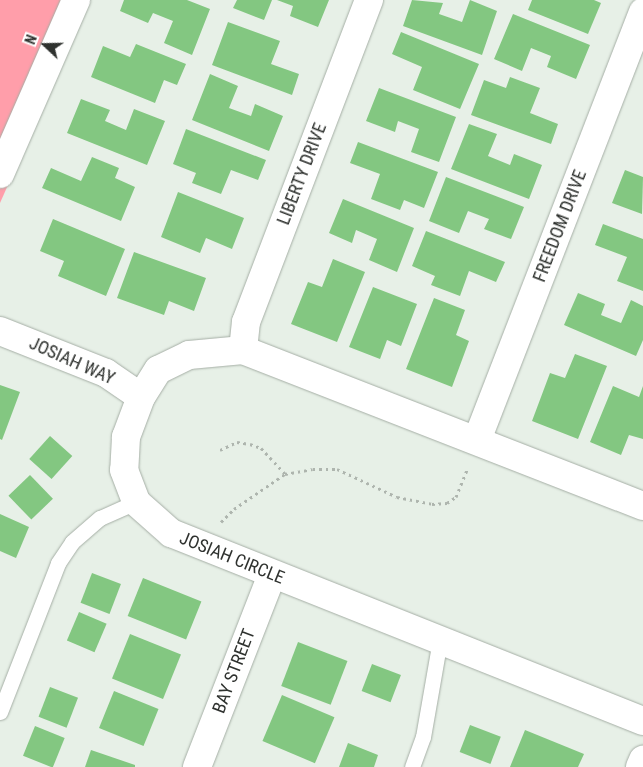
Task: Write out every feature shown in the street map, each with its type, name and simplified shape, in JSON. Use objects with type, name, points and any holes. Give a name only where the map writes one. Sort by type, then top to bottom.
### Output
[{"type":"street","points":[[0,174],[76,0]]},
{"type":"street","name":"LIBERTY DRIVE","points":[[243,350],[246,322],[369,0]]},
{"type":"street","name":"FREEDOM DRIVE","points":[[474,450],[643,12]]},
{"type":"street","name":"JOSIAH WAY","points":[[0,331],[106,373],[141,396]]},
{"type":"street","name":"JOSIAH CIRCLE","points":[[643,506],[474,450],[243,350],[189,355],[158,370],[141,396],[126,437],[124,470],[136,502],[171,533],[272,575],[643,721]]},
{"type":"street","name":"BAY STREET","points":[[197,767],[272,575]]},
{"type":"street","points":[[640,767],[643,760]]},
{"type":"lane","points":[[0,712],[58,563],[68,549],[100,518],[136,502]]},
{"type":"lane","points":[[412,767],[423,737],[440,640]]},
{"type":"path","points":[[220,450],[238,442],[261,448],[285,474]]},
{"type":"path","points":[[215,529],[234,509],[285,474],[313,468],[337,469],[397,497],[432,504],[447,503],[456,498],[463,486],[474,450]]},
{"type":"shaded area","points":[[0,0],[90,0],[0,203]]},
{"type":"building","points":[[124,0],[187,0],[210,9],[192,55],[164,43],[173,21],[153,13],[148,23],[120,11]]},
{"type":"building","points":[[237,0],[272,0],[264,20],[233,8]]},
{"type":"building","points":[[277,0],[329,0],[318,27],[290,16],[293,6]]},
{"type":"building","points":[[412,0],[443,3],[439,14],[462,22],[470,0],[497,11],[482,55],[403,26]]},
{"type":"building","points":[[532,0],[594,0],[601,3],[588,34],[528,10]]},
{"type":"building","points":[[513,14],[590,45],[576,79],[547,67],[551,56],[531,48],[522,71],[494,59]]},
{"type":"building","points":[[228,22],[280,41],[271,64],[299,74],[292,95],[212,65]]},
{"type":"building","points":[[401,32],[479,64],[460,109],[413,90],[422,67],[392,54]]},
{"type":"building","points":[[136,44],[186,64],[177,85],[164,80],[155,103],[91,77],[103,46],[130,57]]},
{"type":"building","points":[[210,74],[238,86],[229,108],[251,116],[255,104],[283,116],[269,151],[192,120]]},
{"type":"building","points":[[510,77],[540,88],[530,113],[558,124],[551,144],[471,115],[484,80],[506,88]]},
{"type":"building","points":[[379,88],[456,117],[439,162],[411,152],[419,129],[398,121],[395,132],[366,121]]},
{"type":"building","points":[[81,99],[110,110],[105,121],[126,130],[134,109],[165,121],[147,165],[67,133]]},
{"type":"building","points":[[469,124],[497,134],[488,156],[510,165],[514,154],[542,165],[529,199],[451,169]]},
{"type":"building","points":[[186,129],[266,160],[258,180],[231,170],[221,194],[192,183],[196,173],[173,164]]},
{"type":"building","points":[[358,142],[438,172],[424,208],[404,200],[400,210],[371,199],[380,174],[350,163]]},
{"type":"building","points":[[92,157],[119,168],[115,178],[135,187],[121,221],[42,188],[51,168],[81,181]]},
{"type":"building","points":[[625,170],[643,177],[642,214],[612,203]]},
{"type":"building","points":[[446,177],[524,207],[511,239],[484,229],[489,219],[468,211],[459,233],[429,221]]},
{"type":"building","points":[[178,192],[244,218],[232,249],[206,238],[200,253],[161,237]]},
{"type":"building","points":[[343,199],[414,228],[397,272],[369,260],[377,239],[356,230],[352,243],[329,233]]},
{"type":"building","points":[[53,219],[125,249],[106,296],[58,276],[64,261],[40,251]]},
{"type":"building","points":[[603,224],[643,239],[643,291],[617,281],[627,257],[595,245]]},
{"type":"building","points":[[426,231],[505,262],[496,282],[469,271],[460,296],[431,285],[435,276],[412,266]]},
{"type":"building","points":[[134,252],[206,278],[194,311],[169,301],[164,315],[117,298]]},
{"type":"building","points":[[333,259],[365,272],[337,342],[291,324],[308,282],[322,287]]},
{"type":"building","points":[[373,287],[417,304],[401,346],[387,340],[380,359],[349,347]]},
{"type":"building","points":[[578,293],[605,304],[601,315],[621,323],[631,300],[643,306],[643,340],[636,356],[564,325]]},
{"type":"building","points":[[434,298],[465,310],[456,335],[469,341],[452,387],[406,369]]},
{"type":"building","points":[[575,354],[607,366],[578,439],[532,421],[550,373],[565,378]]},
{"type":"building","points":[[0,385],[20,392],[2,440],[0,439]]},
{"type":"building","points":[[613,386],[639,397],[643,386],[643,439],[629,435],[621,455],[590,442]]},
{"type":"building","points":[[50,436],[72,456],[52,479],[29,459]]},
{"type":"building","points":[[30,475],[53,499],[31,520],[8,496]]},
{"type":"building","points":[[0,514],[29,527],[16,558],[0,551]]},
{"type":"building","points":[[92,573],[121,584],[109,614],[81,603]]},
{"type":"building","points":[[143,578],[201,602],[186,640],[128,616]]},
{"type":"building","points":[[79,612],[107,624],[95,652],[67,641]]},
{"type":"building","points":[[130,634],[181,655],[163,699],[112,679]]},
{"type":"building","points":[[298,642],[347,661],[331,705],[281,686]]},
{"type":"building","points":[[372,664],[401,675],[391,702],[362,691]]},
{"type":"building","points":[[50,687],[78,698],[67,728],[39,717]]},
{"type":"building","points":[[114,691],[159,709],[144,746],[99,728]]},
{"type":"building","points":[[282,695],[334,717],[315,763],[262,741]]},
{"type":"building","points":[[470,725],[501,737],[490,764],[460,752]]},
{"type":"building","points":[[35,726],[65,738],[53,767],[23,756]]},
{"type":"building","points":[[525,730],[584,754],[578,767],[510,767]]},
{"type":"building","points":[[348,743],[378,755],[374,767],[339,767]]},
{"type":"building","points":[[91,750],[135,765],[135,767],[85,767]]}]
